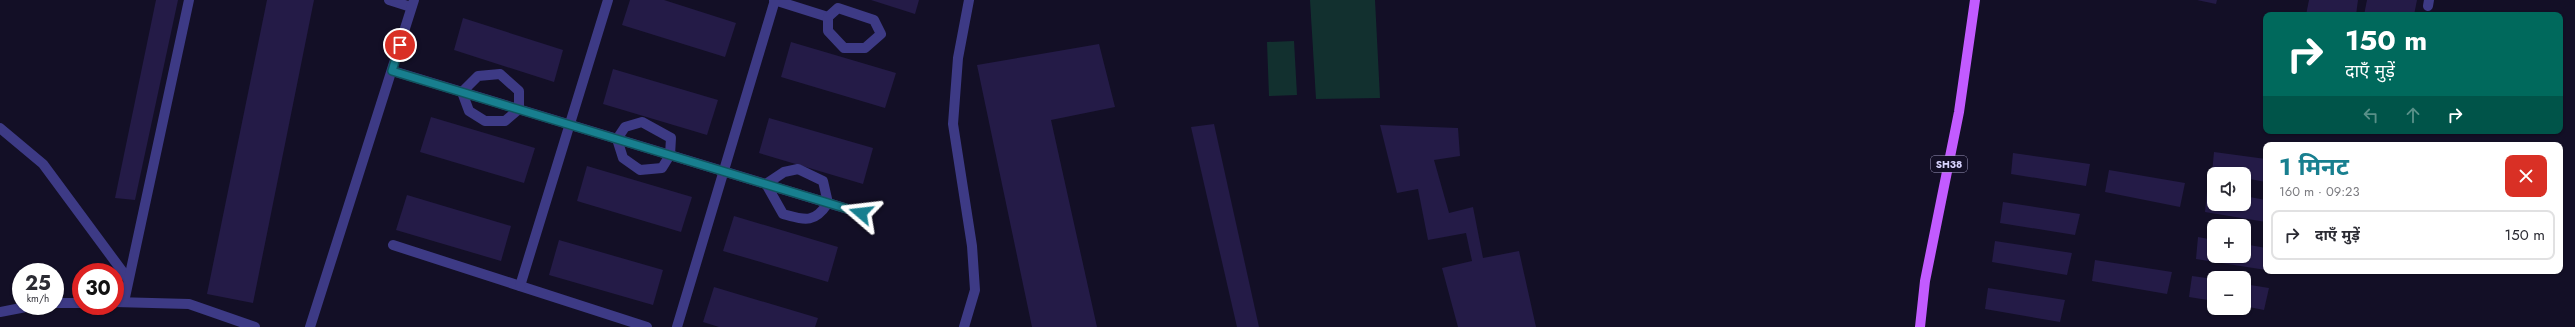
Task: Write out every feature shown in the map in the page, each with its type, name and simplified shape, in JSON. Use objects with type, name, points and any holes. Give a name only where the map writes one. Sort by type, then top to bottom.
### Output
[{"type":"main road","name":"SH38","points":[[1920,327],[1925,282],[1959,112],[1975,0]]},
{"type":"street","points":[[124,289],[128,279],[188,0]]},
{"type":"street","points":[[310,327],[392,71],[412,3],[389,0]]},
{"type":"street","points":[[520,286],[608,0]]},
{"type":"street","points":[[677,327],[775,0],[828,17]]},
{"type":"street","points":[[964,327],[975,290],[972,246],[953,118],[958,58],[969,0]]},
{"type":"street","points":[[838,8],[874,20],[881,34],[865,48],[844,48],[828,30],[828,17],[838,8]]},
{"type":"street","points":[[392,71],[861,213]]},
{"type":"street","points":[[500,74],[519,91],[519,109],[505,121],[485,121],[469,111],[462,92],[478,76],[500,74]]},
{"type":"street","points":[[642,122],[671,138],[670,155],[662,168],[640,170],[623,158],[617,139],[625,127],[642,122]]},
{"type":"street","points":[[0,128],[43,164],[128,279]]},
{"type":"street","points":[[798,169],[823,181],[828,203],[821,214],[807,220],[782,214],[766,184],[784,172],[798,169]]},
{"type":"street","points":[[394,245],[647,327]]},
{"type":"street","points":[[124,302],[189,304],[255,327]]},
{"type":"street","points":[[0,312],[12,310]]},
{"type":"green space","points":[[1310,0],[1375,0],[1380,98],[1316,99]]},
{"type":"green space","points":[[1294,41],[1297,95],[1269,96],[1267,42]]},
{"type":"building","points":[[156,0],[178,0],[135,200],[115,198]]},
{"type":"building","points":[[267,0],[314,0],[253,303],[207,294]]},
{"type":"building","points":[[630,0],[664,0],[736,23],[725,57],[622,25]]},
{"type":"building","points":[[871,0],[919,0],[915,14]]},
{"type":"building","points":[[2197,0],[2217,0],[2216,4]]},
{"type":"building","points":[[2309,0],[2358,0],[2356,12],[2307,12]]},
{"type":"building","points":[[2367,0],[2417,0],[2415,12],[2365,12]]},
{"type":"building","points":[[463,18],[563,50],[554,82],[454,50]]},
{"type":"building","points":[[791,42],[896,73],[885,108],[781,77]]},
{"type":"building","points":[[1099,44],[1115,107],[1051,120],[1097,327],[1032,327],[977,65]]},
{"type":"building","points":[[613,69],[718,100],[707,135],[603,104]]},
{"type":"building","points":[[431,117],[535,148],[524,183],[420,152]]},
{"type":"building","points":[[769,118],[873,148],[863,184],[759,153]]},
{"type":"building","points":[[1214,124],[1259,327],[1237,327],[1191,127]]},
{"type":"building","points":[[1380,125],[1458,128],[1460,156],[1434,160],[1449,213],[1473,207],[1483,258],[1519,251],[1536,327],[1458,327],[1442,268],[1472,261],[1466,233],[1428,240],[1418,189],[1397,193]]},
{"type":"building","points":[[2214,152],[2263,159],[2263,181],[2251,179],[2251,167],[2213,167]]},
{"type":"building","points":[[2013,153],[2090,164],[2086,186],[2011,174]]},
{"type":"building","points":[[587,166],[692,197],[681,232],[577,201]]},
{"type":"building","points":[[2109,170],[2185,183],[2180,207],[2105,192]]},
{"type":"building","points":[[2207,191],[2207,211],[2251,211],[2251,197],[2263,199],[2263,222],[2205,212]]},
{"type":"building","points":[[407,195],[511,226],[501,261],[396,230]]},
{"type":"building","points":[[2003,202],[2080,214],[2075,235],[2000,223]]},
{"type":"building","points":[[734,216],[838,247],[828,282],[723,251]]},
{"type":"building","points":[[2198,237],[2207,239],[2207,261],[2196,259]]},
{"type":"building","points":[[559,240],[663,270],[653,305],[549,275]]},
{"type":"building","points":[[1995,241],[2072,253],[2067,275],[1992,262]]},
{"type":"building","points":[[2251,245],[2263,247],[2263,270],[2221,263],[2251,263]]},
{"type":"building","points":[[2095,260],[2172,272],[2167,294],[2092,281]]},
{"type":"building","points":[[2192,276],[2207,278],[2207,300],[2189,297]]},
{"type":"building","points":[[2251,285],[2269,288],[2264,310],[2251,307]]},
{"type":"building","points":[[714,287],[818,318],[815,327],[719,327],[703,322]]},
{"type":"building","points":[[1988,288],[2065,300],[2060,322],[1985,309]]},
{"type":"route","points":[[400,45],[392,71],[861,213]]}]
